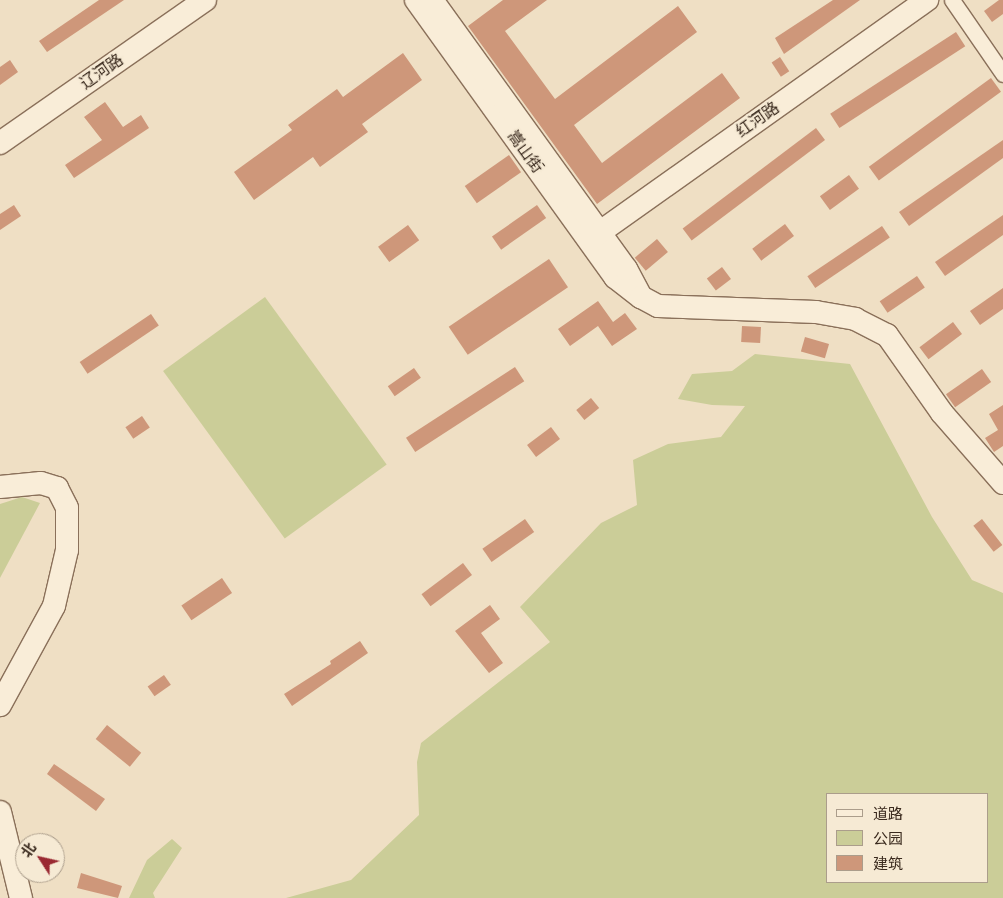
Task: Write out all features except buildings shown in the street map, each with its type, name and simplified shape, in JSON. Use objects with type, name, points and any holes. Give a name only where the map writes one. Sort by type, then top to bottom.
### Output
[{"type":"street","name":"辽河路","points":[[0,143],[205,0]]},
{"type":"street","name":"嵩山街","points":[[416,0],[594,236]]},
{"type":"street","name":"嵩山街","points":[[432,0],[594,236],[615,277],[649,302],[816,312],[863,323],[887,335],[942,413],[1003,483]]},
{"type":"street","name":"红河路","points":[[594,236],[927,0]]},
{"type":"street","points":[[952,0],[1003,74]]},
{"type":"street","points":[[0,487],[41,483],[57,488],[67,508],[67,550],[54,606],[0,705]]},
{"type":"street","points":[[0,812],[20,898]]},
{"type":"green space","points":[[265,297],[387,464],[285,539],[163,371]]},
{"type":"green space","points":[[755,354],[850,364],[932,517],[972,580],[1003,593],[1003,898],[286,898],[351,880],[419,815],[417,762],[421,743],[550,642],[520,607],[601,523],[637,505],[633,460],[668,444],[721,437],[745,406],[712,405],[678,399],[692,374],[732,371]]},
{"type":"green space","points":[[22,497],[40,503],[0,578],[0,504]]},
{"type":"green space","points":[[172,839],[182,848],[153,893],[155,898],[129,898],[147,860]]}]
